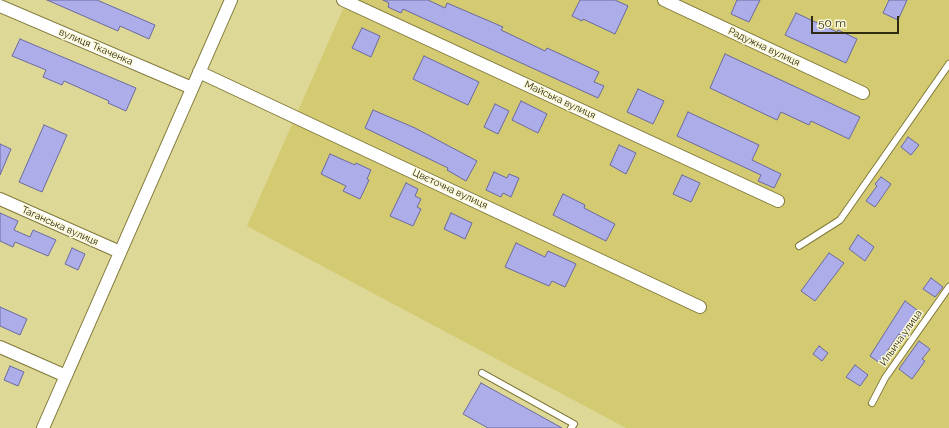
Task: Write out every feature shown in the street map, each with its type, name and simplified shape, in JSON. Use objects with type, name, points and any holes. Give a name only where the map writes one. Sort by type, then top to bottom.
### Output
[{"type":"street","points":[[43,428],[231,0]]},
{"type":"street","name":"Майська вулиця","points":[[343,0],[778,201]]},
{"type":"street","name":"Радужна вулиця","points":[[664,0],[863,93]]},
{"type":"street","name":"вулиця Ткаченка","points":[[0,6],[192,88]]},
{"type":"street","name":"Цвєточна вулиця","points":[[199,72],[700,307]]},
{"type":"street","name":"Таганська вулиця","points":[[0,199],[120,252]]},
{"type":"street","points":[[0,347],[66,376]]},
{"type":"lane","points":[[799,246],[840,220],[949,64]]},
{"type":"lane","name":"Ильича улица","points":[[872,403],[885,378],[949,287]]},
{"type":"lane","points":[[482,373],[574,424],[571,428]]},
{"type":"shaded area","points":[[347,0],[949,0],[949,428],[626,428],[247,226]]},
{"type":"building","points":[[47,0],[97,0],[155,25],[149,39],[120,26],[118,31]]},
{"type":"building","points":[[383,0],[428,0],[445,8],[447,3],[503,27],[501,30],[545,51],[547,48],[599,72],[594,82],[604,86],[598,98],[403,9],[401,13],[388,7],[389,3]]},
{"type":"building","points":[[580,0],[615,0],[628,6],[615,34],[583,19],[582,21],[572,16]]},
{"type":"building","points":[[737,0],[760,0],[749,22],[731,14]]},
{"type":"building","points":[[889,0],[907,0],[898,20],[883,13]]},
{"type":"building","points":[[796,13],[837,32],[838,30],[857,39],[846,63],[785,35]]},
{"type":"building","points":[[362,28],[380,36],[371,57],[352,48]]},
{"type":"building","points":[[20,39],[136,88],[126,111],[108,103],[109,101],[64,81],[62,85],[43,77],[46,70],[12,56]]},
{"type":"building","points":[[725,54],[860,117],[849,139],[811,121],[809,125],[781,112],[777,120],[710,88]]},
{"type":"building","points":[[424,56],[479,82],[468,105],[413,79]]},
{"type":"building","points":[[638,89],[664,101],[653,124],[627,112]]},
{"type":"building","points":[[521,101],[547,114],[538,133],[512,120]]},
{"type":"building","points":[[495,104],[509,111],[498,134],[484,127]]},
{"type":"building","points":[[373,110],[415,128],[477,161],[466,181],[447,170],[448,168],[365,128]]},
{"type":"building","points":[[688,112],[759,145],[752,160],[781,174],[774,188],[758,181],[761,175],[677,136]]},
{"type":"building","points":[[44,125],[67,135],[42,192],[19,182]]},
{"type":"building","points":[[908,137],[919,145],[911,155],[901,147]]},
{"type":"building","points":[[0,144],[11,149],[0,175]]},
{"type":"building","points":[[619,145],[636,153],[626,174],[610,165]]},
{"type":"building","points":[[330,154],[371,170],[367,179],[369,180],[360,199],[343,191],[346,186],[321,174]]},
{"type":"building","points":[[494,172],[507,178],[509,174],[519,178],[511,197],[503,193],[501,197],[486,190]]},
{"type":"building","points":[[682,175],[700,183],[691,202],[673,194]]},
{"type":"building","points":[[881,177],[891,184],[875,207],[866,201],[877,186],[875,184]]},
{"type":"building","points":[[406,183],[418,189],[415,196],[421,199],[417,207],[421,209],[413,226],[390,216]]},
{"type":"building","points":[[563,194],[585,205],[584,208],[615,224],[606,241],[553,215]]},
{"type":"building","points":[[0,213],[18,221],[14,230],[30,237],[33,230],[56,240],[48,256],[15,242],[13,247],[0,241]]},
{"type":"building","points":[[451,213],[472,223],[465,239],[444,229]]},
{"type":"building","points":[[858,235],[874,247],[865,261],[849,249]]},
{"type":"building","points":[[516,243],[545,257],[548,251],[576,264],[565,287],[552,281],[549,286],[505,267]]},
{"type":"building","points":[[72,248],[85,254],[78,270],[65,264]]},
{"type":"building","points":[[829,253],[844,263],[815,301],[801,291]]},
{"type":"building","points":[[931,278],[943,287],[935,297],[923,289]]},
{"type":"building","points":[[905,301],[921,313],[904,338],[899,334],[887,351],[892,355],[884,366],[870,356]]},
{"type":"building","points":[[0,307],[27,319],[20,335],[0,326]]},
{"type":"building","points":[[919,341],[930,349],[922,359],[925,361],[912,379],[899,369]]},
{"type":"building","points":[[819,346],[828,353],[822,361],[813,354]]},
{"type":"building","points":[[855,365],[868,375],[860,386],[846,377]]},
{"type":"building","points":[[10,366],[24,372],[18,386],[4,380]]},
{"type":"building","points":[[481,383],[562,428],[488,428],[463,414]]}]
